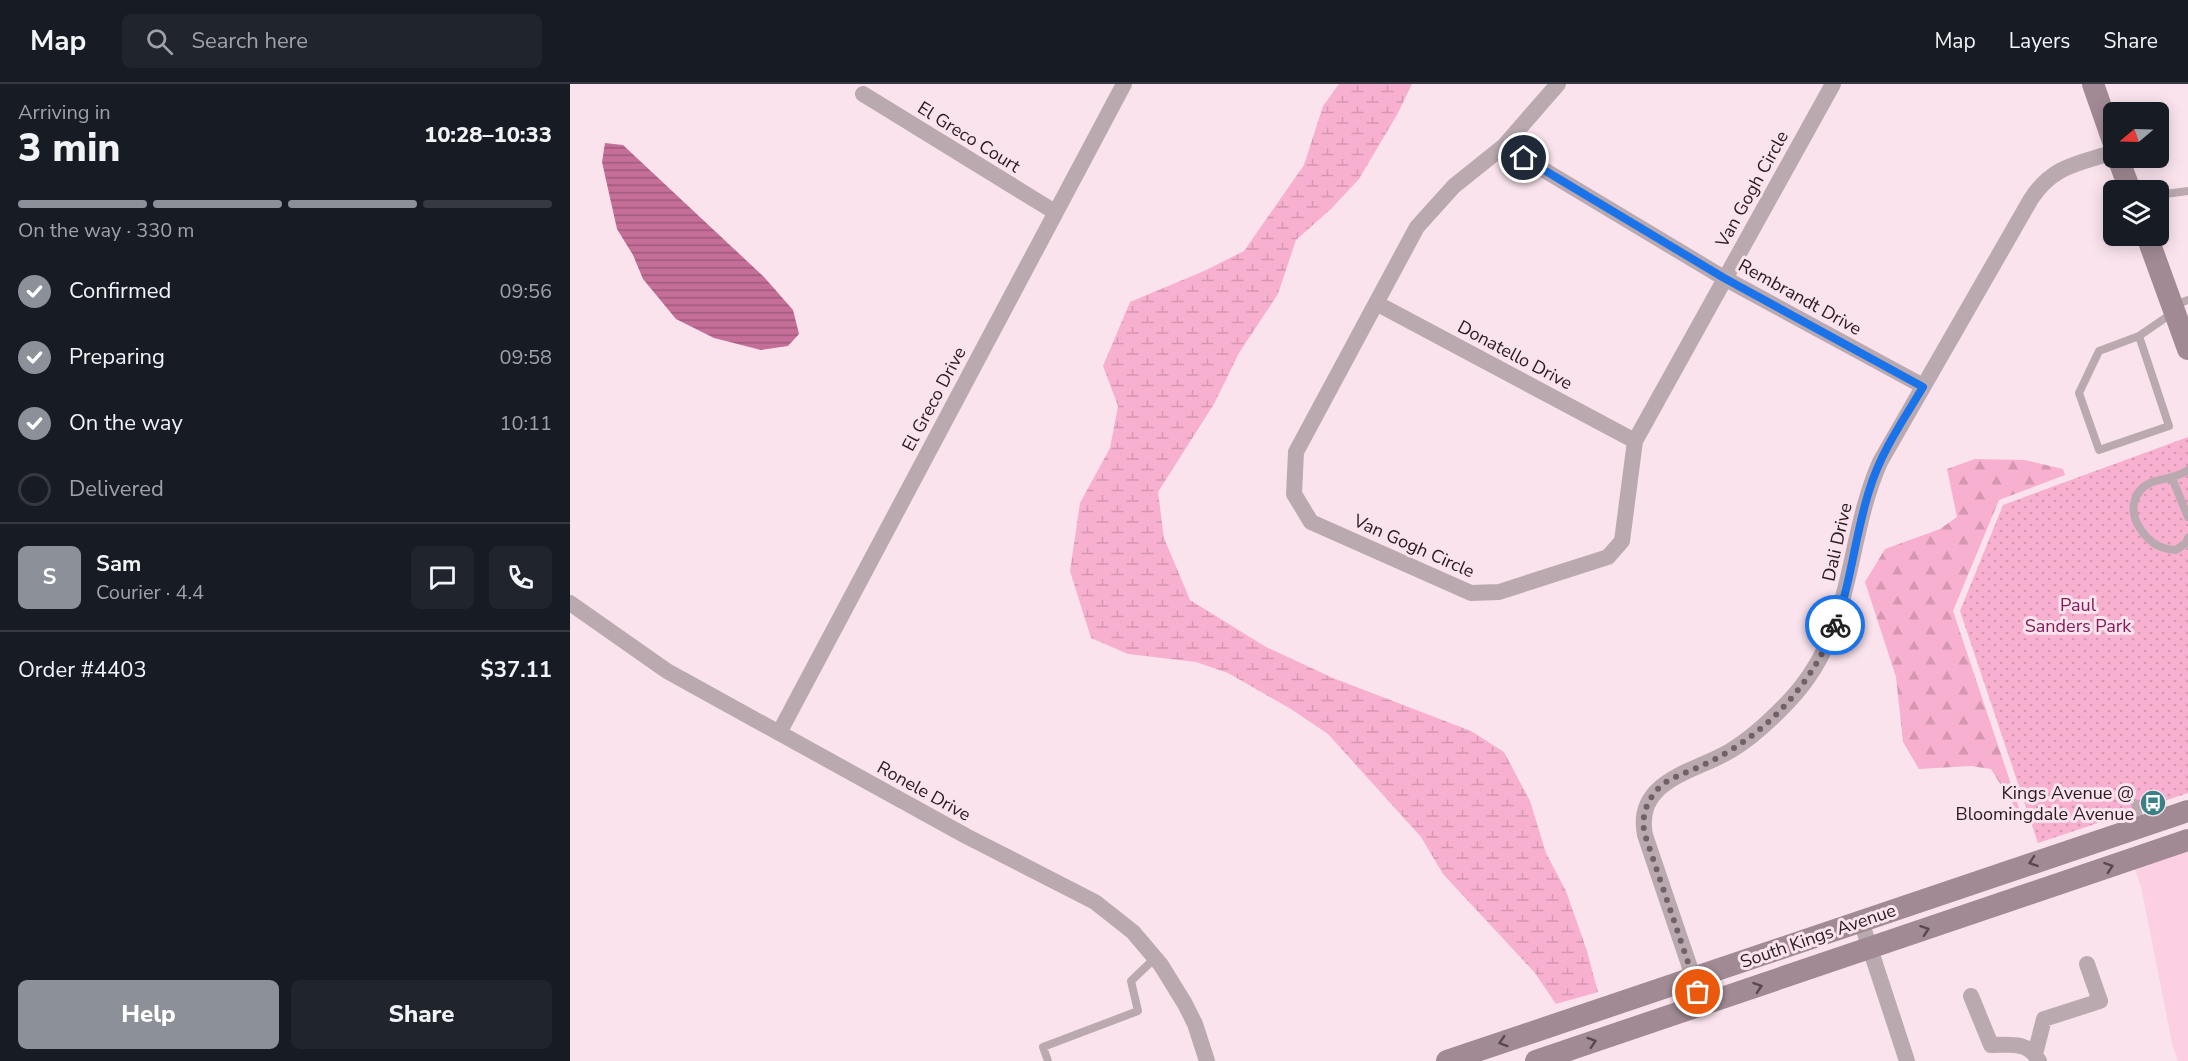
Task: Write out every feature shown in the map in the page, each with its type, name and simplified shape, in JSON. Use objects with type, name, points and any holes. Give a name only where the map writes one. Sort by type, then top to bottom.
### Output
[{"type":"main road","points":[[2093,84],[2103,113]]},
{"type":"main road","points":[[2151,246],[2178,306],[2188,349]]},
{"type":"main road","name":"South Kings Avenue","points":[[1461,1059],[2188,811]]},
{"type":"main road","name":"South Kings Avenue","points":[[1536,1061],[2188,840]]},
{"type":"street","name":"El Greco Drive","points":[[779,733],[1124,84]]},
{"type":"street","name":"Van Gogh Circle","points":[[1558,84],[1504,146],[1454,186],[1417,227],[1296,452],[1294,494],[1311,522],[1471,593],[1499,592],[1608,557],[1622,541],[1635,441],[1833,84]]},
{"type":"street","name":"El Greco Court","points":[[863,94],[1055,212]]},
{"type":"street","name":"Rembrandt Drive","points":[[1504,146],[1724,278],[1923,387]]},
{"type":"street","name":"Dali Drive","points":[[1703,1006],[1645,835],[1643,821],[1646,807],[1654,793],[1663,784],[1715,760],[1754,734],[1790,700],[1810,674],[1830,638],[1843,603],[1866,502],[1875,473],[1923,387],[2042,184],[2060,170],[2103,156]]},
{"type":"street","name":"Donatello Drive","points":[[1376,303],[1635,441]]},
{"type":"street","name":"Ronele Drive","points":[[570,603],[668,671],[966,836],[1095,902],[1133,932],[1175,985],[1195,1024],[1207,1061]]},
{"type":"street","points":[[1861,921],[1906,1061]]},
{"type":"street","points":[[2037,1057],[2044,1019],[2100,1001],[2087,964]]},
{"type":"street","points":[[1971,996],[1990,1045],[2023,1045],[2037,1057]]},
{"type":"lane","points":[[2169,194],[2188,191]]},
{"type":"lane","points":[[2139,336],[2169,426],[2099,450],[2079,393],[2099,351],[2139,336],[2178,306]]},
{"type":"lane","points":[[2188,470],[2144,487],[2133,502],[2133,514],[2149,541],[2163,549],[2176,550],[2186,543],[2188,538]]},
{"type":"lane","points":[[2172,478],[2188,517]]},
{"type":"lane","points":[[2135,803],[2142,826]]},
{"type":"lane","points":[[1048,1061],[1043,1047],[1138,1011],[1131,981],[1155,958]]},
{"type":"shaded area","points":[[605,143],[623,145],[764,277],[793,310],[799,334],[788,346],[761,350],[714,338],[676,319],[643,279],[633,255],[617,229],[602,162]]},
{"type":"shaded area","points":[[2188,848],[2188,1061],[2178,1061],[2172,1043],[2141,886],[2134,867]]},
{"type":"green space","points":[[1339,84],[1412,84],[1398,113],[1359,179],[1332,208],[1296,240],[1278,294],[1239,353],[1214,404],[1158,492],[1164,538],[1190,600],[1266,647],[1333,678],[1471,731],[1504,752],[1530,801],[1546,853],[1566,891],[1587,951],[1598,992],[1556,1004],[1535,973],[1443,874],[1421,837],[1328,734],[1291,709],[1228,673],[1196,662],[1128,654],[1091,638],[1070,571],[1080,503],[1110,448],[1118,406],[1103,366],[1130,302],[1204,271],[1244,251],[1304,165],[1323,106]]},
{"type":"green space","name":"Paul Sanders Park","points":[[2188,437],[2188,793],[2038,843],[1960,611],[2003,505]]},
{"type":"green space","points":[[1975,459],[2025,460],[2063,469],[2065,475],[1999,500],[1953,611],[2023,820],[1991,769],[1971,766],[1919,769],[1903,742],[1896,677],[1865,582],[1885,549],[1940,529],[1957,517],[1947,469]]},
{"type":"way so far","points":[[1698,992],[1643,828],[1646,807],[1651,797],[1663,784],[1715,760],[1746,740],[1775,715],[1803,685],[1818,663],[1835,625]]},
{"type":"place","name":"Kings Avenue @ Bloomingdale Avenue","points":[[2153,803]]},
{"type":"route","points":[[1524,158],[1724,278],[1923,387],[1875,473],[1866,502],[1843,603],[1835,625]]}]
